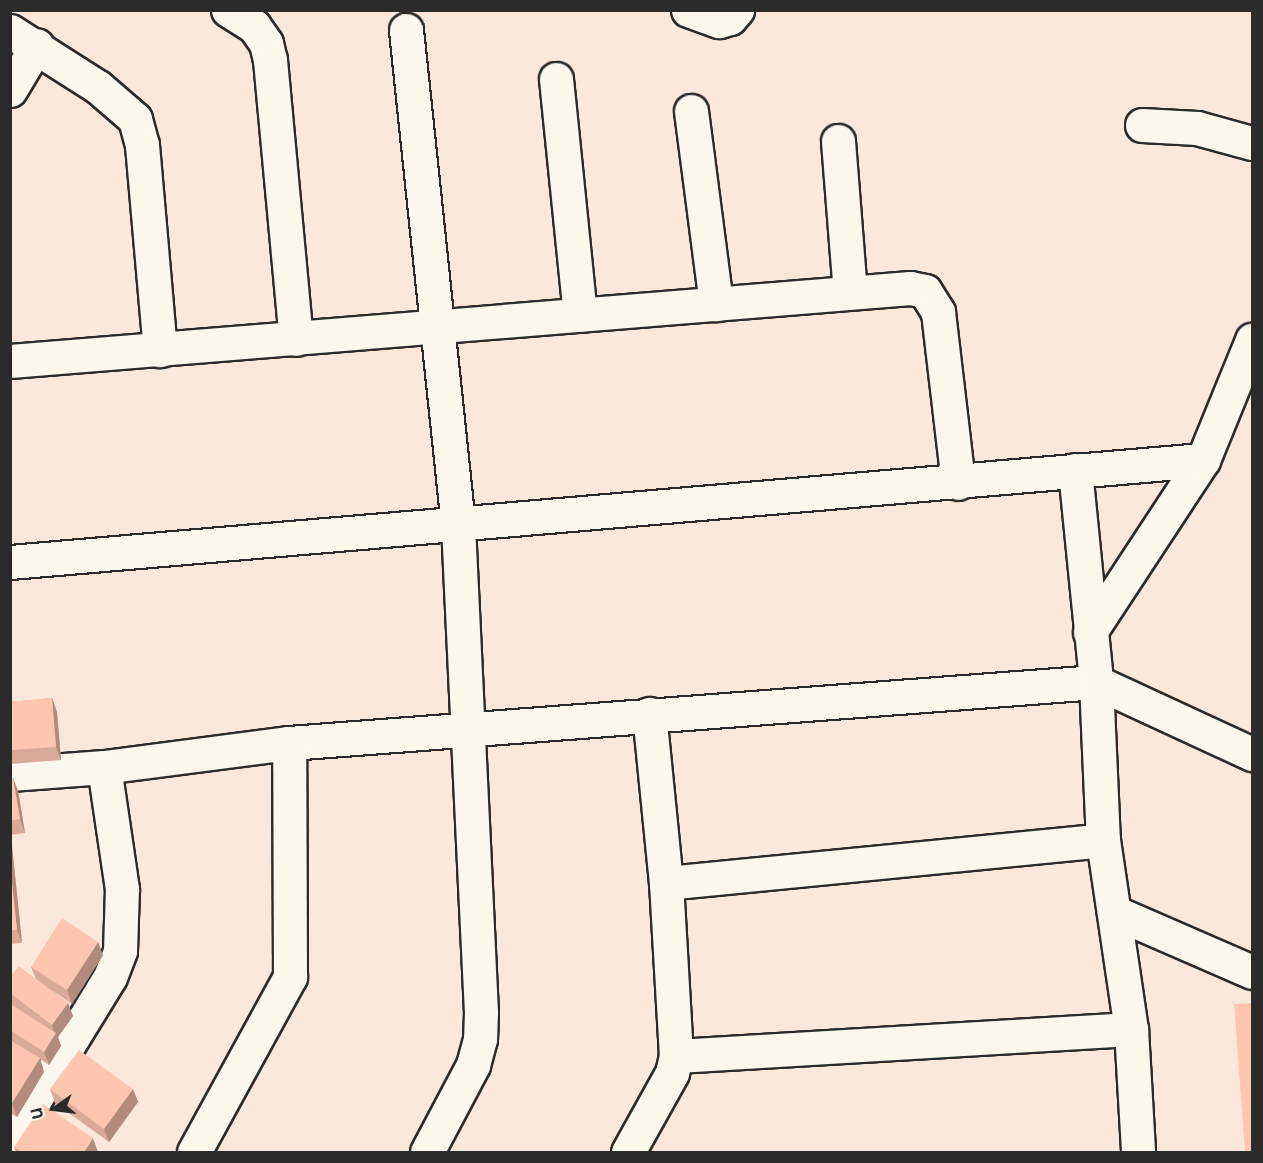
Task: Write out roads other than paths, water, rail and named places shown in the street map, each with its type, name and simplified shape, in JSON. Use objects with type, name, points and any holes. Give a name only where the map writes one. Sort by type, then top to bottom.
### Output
[{"type":"street","points":[[228,10],[254,26],[266,43],[270,60],[296,339]]},
{"type":"street","points":[[688,10],[719,21],[730,18],[737,10]]},
{"type":"street","points":[[406,30],[440,327],[458,525],[480,1039],[473,1065],[427,1152]]},
{"type":"street","points":[[10,90],[24,38],[98,87],[135,119],[141,145],[160,350]]},
{"type":"street","points":[[556,79],[579,315]]},
{"type":"street","points":[[691,111],[716,304]]},
{"type":"street","points":[[1142,125],[1197,128],[1252,143]]},
{"type":"street","points":[[838,141],[850,292]]},
{"type":"street","points":[[10,361],[910,288],[926,291],[938,312],[958,483]]},
{"type":"street","points":[[1090,632],[1203,460],[1252,340]]},
{"type":"street","points":[[10,562],[958,483],[1075,470],[1203,460]]},
{"type":"street","points":[[1075,470],[1096,682],[1103,840],[1131,1029],[1138,1152]]},
{"type":"street","points":[[10,774],[104,767],[290,743],[649,714],[1096,682],[1252,754]]},
{"type":"street","points":[[628,1152],[672,1073],[676,1056],[666,883],[649,714]]},
{"type":"street","points":[[194,1152],[290,977],[290,743]]},
{"type":"street","points":[[10,1140],[110,977],[120,951],[122,889],[104,767]]},
{"type":"street","points":[[666,883],[1103,840]]},
{"type":"street","points":[[1114,912],[1252,972]]},
{"type":"street","points":[[676,1056],[1131,1029]]}]
